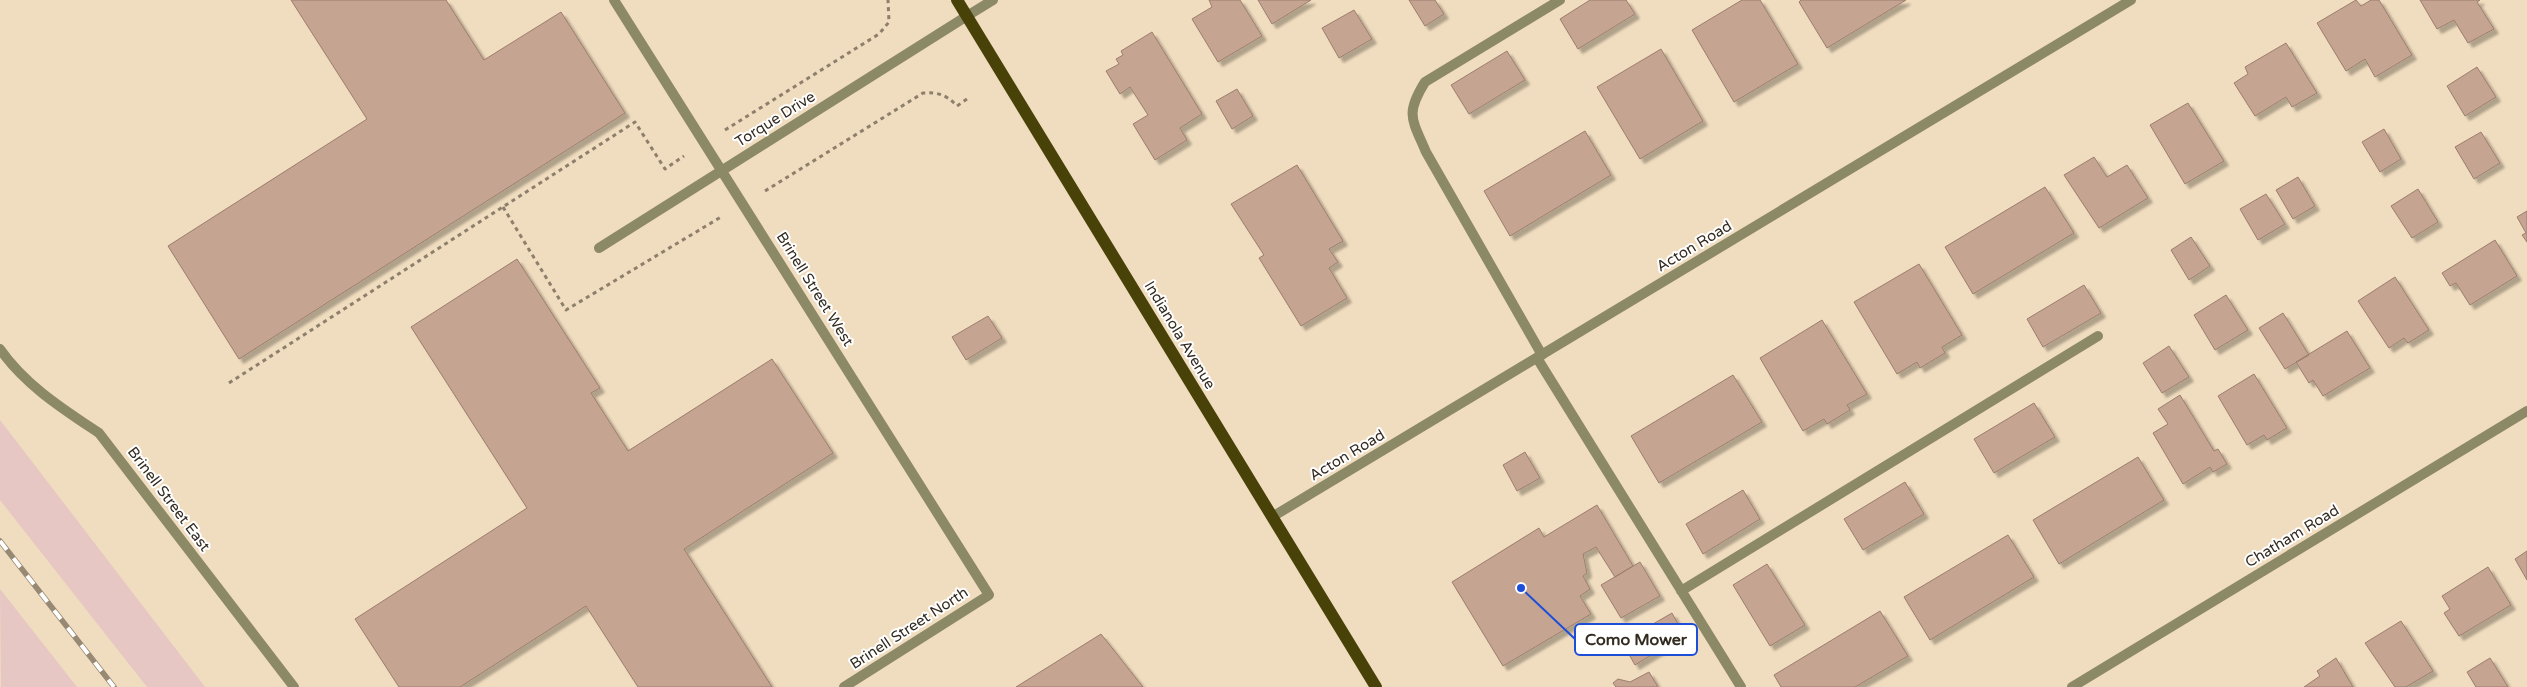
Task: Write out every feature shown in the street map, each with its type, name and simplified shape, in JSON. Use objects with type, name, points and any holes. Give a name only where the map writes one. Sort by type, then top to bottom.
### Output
[{"type":"main road","name":"Indianola Avenue","points":[[957,0],[1376,687]]},
{"type":"street","name":"Brinell Street West","points":[[614,0],[989,594]]},
{"type":"street","name":"Torque Drive","points":[[599,248],[993,0]]},
{"type":"street","points":[[1560,0],[1425,82],[1413,102],[1412,120],[1426,152],[1539,357],[1741,687]]},
{"type":"street","name":"Acton Road","points":[[1272,517],[2131,0]]},
{"type":"street","points":[[1681,590],[2098,336]]},
{"type":"street","name":"Brinell Street East","points":[[0,350],[15,370],[58,405],[100,433],[294,687]]},
{"type":"street","name":"Chatham Road","points":[[2072,687],[2527,411]]},
{"type":"street","name":"Brinell Street North","points":[[844,687],[989,594]]},
{"type":"path","points":[[229,383],[634,122],[665,169],[879,34],[889,22],[888,0]]},
{"type":"shaded area","points":[[0,420],[205,687],[147,687],[0,500]]},
{"type":"shaded area","points":[[0,589],[77,687],[1,687]]},
{"type":"building","points":[[291,0],[446,0],[484,60],[561,12],[625,113],[239,359],[168,246],[367,119]]},
{"type":"building","points":[[1209,0],[1240,0],[1262,36],[1218,62],[1192,19],[1212,7]]},
{"type":"building","points":[[1258,0],[1311,0],[1272,24]]},
{"type":"building","points":[[1409,0],[1435,0],[1444,14],[1425,26]]},
{"type":"building","points":[[1590,0],[1626,0],[1635,14],[1578,49],[1560,19]]},
{"type":"building","points":[[1742,0],[1760,0],[1798,64],[1734,102],[1692,30]]},
{"type":"building","points":[[1801,0],[1906,0],[1827,48],[1799,2]]},
{"type":"building","points":[[2356,0],[2361,6],[2371,0],[2379,0],[2412,55],[2375,77],[2365,59],[2346,71],[2317,23]]},
{"type":"building","points":[[2420,0],[2480,0],[2477,2],[2494,29],[2468,43],[2454,20],[2437,29]]},
{"type":"building","points":[[1354,10],[1372,39],[1339,58],[1322,28]]},
{"type":"building","points":[[1152,32],[1202,114],[1180,128],[1187,140],[1155,160],[1133,124],[1148,115],[1130,87],[1120,94],[1106,71],[1119,64],[1116,59],[1123,55],[1121,51]]},
{"type":"building","points":[[2286,43],[2317,93],[2292,107],[2286,97],[2255,116],[2234,83],[2248,74],[2245,67]]},
{"type":"building","points":[[1661,49],[1703,121],[1640,159],[1597,87]]},
{"type":"building","points":[[1507,51],[1525,80],[1469,114],[1451,85]]},
{"type":"building","points":[[2477,67],[2496,97],[2465,116],[2447,86]]},
{"type":"building","points":[[1237,89],[1253,116],[1232,129],[1216,101]]},
{"type":"building","points":[[2188,103],[2224,161],[2185,184],[2150,125]]},
{"type":"building","points":[[2384,129],[2401,159],[2380,172],[2362,142]]},
{"type":"building","points":[[1585,131],[1611,175],[1510,236],[1484,191]]},
{"type":"building","points":[[2481,132],[2500,163],[2474,179],[2455,147]]},
{"type":"building","points":[[2094,157],[2107,177],[2127,165],[2148,198],[2099,228],[2064,175]]},
{"type":"building","points":[[1297,165],[1343,241],[1329,249],[1338,262],[1329,268],[1347,298],[1301,326],[1259,258],[1264,255],[1231,204]]},
{"type":"building","points":[[2298,177],[2315,206],[2293,219],[2276,190]]},
{"type":"building","points":[[2045,187],[2074,233],[1973,294],[1945,247]]},
{"type":"building","points":[[2418,189],[2438,222],[2412,238],[2391,206]]},
{"type":"building","points":[[2266,194],[2285,224],[2258,240],[2240,209]]},
{"type":"building","points":[[2527,211],[2527,242],[2522,235],[2526,233],[2517,217]]},
{"type":"building","points":[[2191,237],[2210,266],[2189,280],[2171,250]]},
{"type":"building","points":[[2495,240],[2517,276],[2470,305],[2456,283],[2450,286],[2442,273]]},
{"type":"building","points":[[517,259],[600,388],[591,393],[628,451],[772,359],[833,453],[684,549],[772,687],[638,687],[586,606],[460,687],[399,687],[355,619],[527,508],[411,327]]},
{"type":"building","points":[[1919,264],[1962,335],[1942,347],[1945,353],[1920,368],[1917,362],[1897,374],[1854,302]]},
{"type":"building","points":[[2395,277],[2429,330],[2408,343],[2404,338],[2389,348],[2358,301]]},
{"type":"building","points":[[2084,285],[2101,313],[2043,347],[2027,319]]},
{"type":"building","points":[[2226,295],[2248,330],[2215,350],[2194,315]]},
{"type":"building","points":[[2283,313],[2309,355],[2285,369],[2259,328]]},
{"type":"building","points":[[988,316],[1002,338],[966,360],[952,337]]},
{"type":"building","points":[[1822,320],[1867,394],[1847,405],[1850,410],[1827,424],[1824,419],[1803,431],[1760,358]]},
{"type":"building","points":[[2347,331],[2370,368],[2323,396],[2313,380],[2309,383],[2296,362]]},
{"type":"building","points":[[2169,346],[2189,377],[2162,393],[2143,363]]},
{"type":"building","points":[[2254,374],[2287,428],[2267,440],[2264,435],[2247,445],[2218,396]]},
{"type":"building","points":[[1733,375],[1762,422],[1659,483],[1631,436]]},
{"type":"building","points":[[2180,395],[2214,451],[2218,449],[2227,464],[2213,472],[2210,467],[2183,484],[2153,433],[2168,424],[2158,409]]},
{"type":"building","points":[[2034,403],[2055,437],[1994,473],[1974,439]]},
{"type":"building","points":[[1525,452],[1540,478],[1517,491],[1503,465]]},
{"type":"building","points":[[2138,457],[2164,500],[2059,564],[2033,520]]},
{"type":"building","points":[[1905,482],[1924,514],[1863,550],[1844,519]]},
{"type":"building","points":[[1743,490],[1760,519],[1703,554],[1686,524]]},
{"type":"building","points":[[1597,505],[1633,566],[1615,577],[1596,547],[1583,554],[1587,573],[1583,576],[1590,589],[1580,596],[1591,614],[1503,666],[1452,582],[1539,528],[1544,537]]},
{"type":"building","points":[[2008,535],[2034,577],[1930,640],[1904,597]]},
{"type":"building","points":[[2527,551],[2527,580],[2515,559]]},
{"type":"building","points":[[1640,562],[1660,596],[1621,618],[1601,585]]},
{"type":"building","points":[[1767,564],[1805,625],[1770,646],[1733,585]]},
{"type":"building","points":[[2488,567],[2511,605],[2459,636],[2444,613],[2450,609],[2442,596]]},
{"type":"building","points":[[1880,611],[1908,656],[1855,687],[1781,687],[1774,675]]},
{"type":"building","points":[[1672,613],[1684,635],[1635,665],[1622,642]]},
{"type":"building","points":[[2401,621],[2433,671],[2406,687],[2395,687],[2365,643]]},
{"type":"building","points":[[1101,634],[1143,687],[1016,687]]},
{"type":"building","points":[[2336,658],[2353,687],[2304,687],[2320,676],[2317,671]]},
{"type":"building","points":[[2490,658],[2508,687],[2476,687],[2467,672]]},
{"type":"building","points":[[1649,672],[1658,687],[1616,687],[1613,683],[1618,679],[1630,682]]},
{"type":"railway","points":[[0,541],[114,687]]},
{"type":"place","name":"Como Mower","points":[[1521,588]]}]
